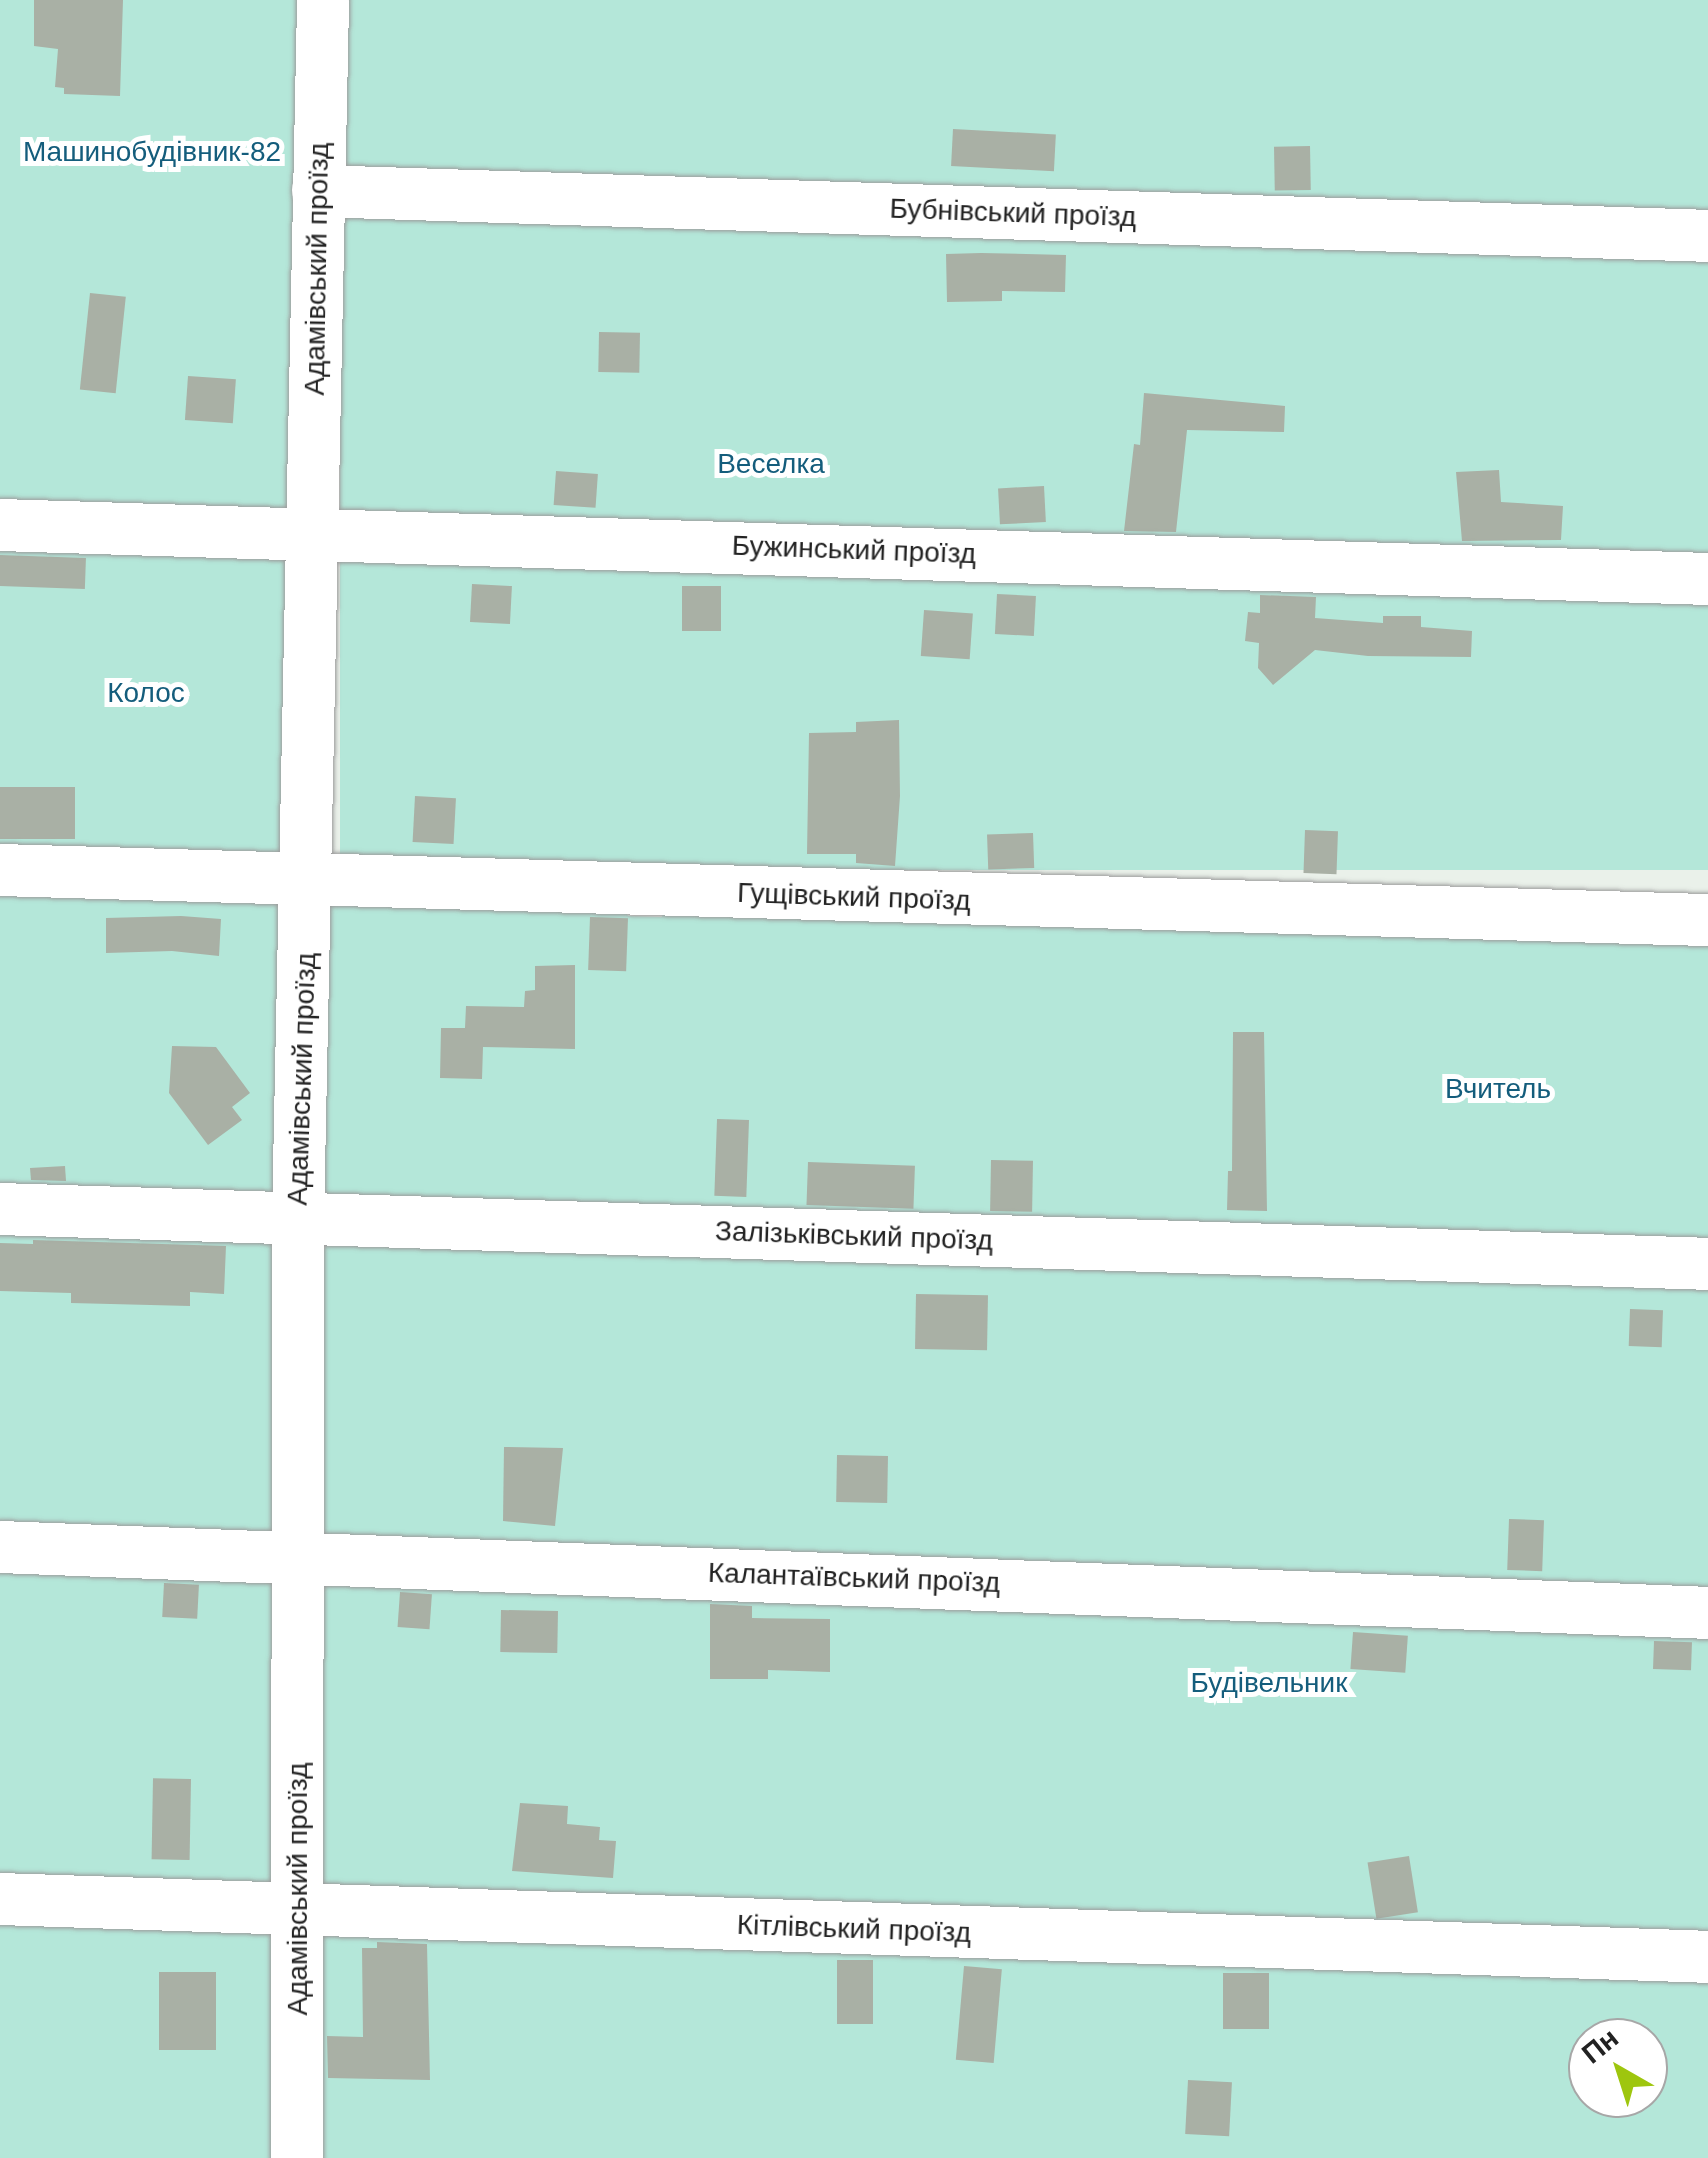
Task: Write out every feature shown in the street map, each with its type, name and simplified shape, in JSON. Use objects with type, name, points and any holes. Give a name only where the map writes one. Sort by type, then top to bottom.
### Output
[{"type":"lane","name":"Адамівський проїзд","points":[[297,2158],[298,1218],[308,882],[323,0]]},
{"type":"lane","name":"Бубнівський проїзд","points":[[318,191],[1708,236]]},
{"type":"lane","name":"Бужинський проїзд","points":[[0,525],[1708,579]]},
{"type":"lane","name":"Гущівський проїзд","points":[[0,870],[1708,920]]},
{"type":"lane","name":"Залізьківський проїзд","points":[[0,1209],[1708,1264]]},
{"type":"lane","name":"Калантаївський проїзд","points":[[0,1547],[1708,1613]]},
{"type":"lane","name":"Кітлівський проїзд","points":[[0,1899],[1708,1957]]},
{"type":"green space","name":"Машинобудівник-82","points":[[0,0],[306,0],[306,515],[0,515]]},
{"type":"green space","name":"Веселка","points":[[340,0],[1708,0],[1708,870],[340,870]]},
{"type":"green space","name":"Будівельник","points":[[0,535],[288,544],[322,1548],[323,1252],[335,1228],[1708,1275],[1708,2158],[0,2158]]},
{"type":"green space","name":"Вчитель","points":[[341,895],[621,903],[628,916],[662,917],[665,904],[1708,934],[1708,1253],[318,1197],[324,909]]},
{"type":"building","points":[[34,0],[123,0],[120,96],[64,94],[64,88],[55,87],[58,49],[34,46]]},
{"type":"building","points":[[953,129],[1056,134],[1054,171],[951,166]]},
{"type":"building","points":[[1310,146],[1311,190],[1275,191],[1274,147]]},
{"type":"building","points":[[946,254],[1066,255],[1065,292],[1002,291],[1002,301],[947,302]]},
{"type":"building","points":[[90,293],[126,297],[116,393],[80,389]]},
{"type":"building","points":[[599,332],[640,333],[639,373],[598,372]]},
{"type":"building","points":[[188,376],[236,379],[233,423],[185,420]]},
{"type":"building","points":[[1144,393],[1285,406],[1284,432],[1187,430],[1176,532],[1124,531],[1134,444],[1140,445]]},
{"type":"building","points":[[1499,470],[1501,502],[1563,506],[1561,540],[1462,541],[1456,472]]},
{"type":"building","points":[[556,471],[598,474],[596,508],[554,505]]},
{"type":"building","points":[[1044,486],[1046,522],[1000,524],[998,488]]},
{"type":"building","points":[[0,555],[86,558],[85,589],[0,586]]},
{"type":"building","points":[[472,584],[512,586],[510,624],[470,622]]},
{"type":"building","points":[[682,586],[721,586],[721,631],[682,631]]},
{"type":"building","points":[[997,594],[1036,596],[1034,636],[995,634]]},
{"type":"building","points":[[1260,595],[1316,597],[1315,618],[1383,623],[1383,616],[1421,616],[1421,627],[1472,631],[1471,657],[1368,656],[1315,650],[1273,685],[1258,668],[1259,643],[1245,641],[1248,612],[1260,613]]},
{"type":"building","points":[[924,610],[973,613],[970,659],[921,656]]},
{"type":"building","points":[[899,720],[900,796],[895,866],[856,863],[856,854],[807,854],[809,733],[856,732],[856,722]]},
{"type":"building","points":[[0,787],[75,787],[75,839],[0,839]]},
{"type":"building","points":[[415,796],[456,798],[454,844],[413,842]]},
{"type":"building","points":[[1305,830],[1338,831],[1336,874],[1303,873]]},
{"type":"building","points":[[1033,833],[1034,868],[988,870],[987,835]]},
{"type":"building","points":[[590,917],[628,918],[626,971],[588,970]]},
{"type":"building","points":[[106,918],[221,919],[219,956],[172,951],[106,953]]},
{"type":"building","points":[[575,965],[575,1049],[483,1047],[482,1079],[440,1078],[441,1028],[465,1028],[466,1006],[524,1007],[525,991],[535,990],[535,966]]},
{"type":"building","points":[[1233,1032],[1264,1032],[1267,1211],[1227,1210],[1228,1171],[1232,1171]]},
{"type":"building","points":[[172,1046],[216,1047],[250,1093],[232,1107],[242,1120],[208,1145],[169,1093]]},
{"type":"building","points":[[717,1119],[749,1120],[746,1197],[714,1196]]},
{"type":"building","points":[[991,1160],[1033,1161],[1032,1212],[990,1211]]},
{"type":"building","points":[[808,1162],[915,1166],[913,1209],[806,1205]]},
{"type":"building","points":[[65,1166],[66,1181],[31,1180],[30,1168]]},
{"type":"building","points":[[33,1240],[226,1246],[224,1294],[190,1292],[190,1306],[71,1303],[71,1293],[0,1291],[0,1243],[33,1244]]},
{"type":"building","points":[[916,1294],[988,1295],[987,1350],[915,1349]]},
{"type":"building","points":[[1630,1309],[1663,1310],[1662,1347],[1629,1346]]},
{"type":"building","points":[[504,1447],[563,1448],[555,1526],[503,1521]]},
{"type":"building","points":[[837,1455],[888,1456],[887,1503],[836,1502]]},
{"type":"building","points":[[1509,1519],[1544,1520],[1542,1571],[1507,1570]]},
{"type":"building","points":[[164,1583],[199,1585],[197,1619],[162,1617]]},
{"type":"building","points":[[400,1592],[432,1594],[429,1629],[398,1627]]},
{"type":"building","points":[[710,1604],[752,1606],[752,1618],[830,1619],[830,1672],[768,1670],[768,1679],[710,1679]]},
{"type":"building","points":[[501,1610],[558,1611],[557,1653],[500,1652]]},
{"type":"building","points":[[1353,1632],[1408,1636],[1405,1673],[1350,1669]]},
{"type":"building","points":[[1654,1641],[1692,1642],[1691,1670],[1653,1669]]},
{"type":"building","points":[[153,1778],[191,1779],[190,1860],[152,1859]]},
{"type":"building","points":[[520,1803],[568,1806],[567,1824],[600,1827],[599,1840],[616,1841],[613,1878],[512,1871]]},
{"type":"building","points":[[1409,1856],[1418,1912],[1376,1919],[1368,1863]]},
{"type":"building","points":[[377,1942],[427,1944],[430,2080],[328,2078],[327,2036],[363,2037],[362,1948],[377,1948]]},
{"type":"building","points":[[837,1960],[873,1960],[873,2024],[837,2024]]},
{"type":"building","points":[[964,1966],[1002,1969],[994,2063],[956,2060]]},
{"type":"building","points":[[159,1972],[216,1972],[216,2050],[159,2050]]},
{"type":"building","points":[[1223,1973],[1269,1973],[1269,2029],[1223,2029]]},
{"type":"building","points":[[1188,2080],[1232,2082],[1229,2136],[1185,2134]]},
{"type":"park label","name":"Колос","points":[[146,693]]}]
